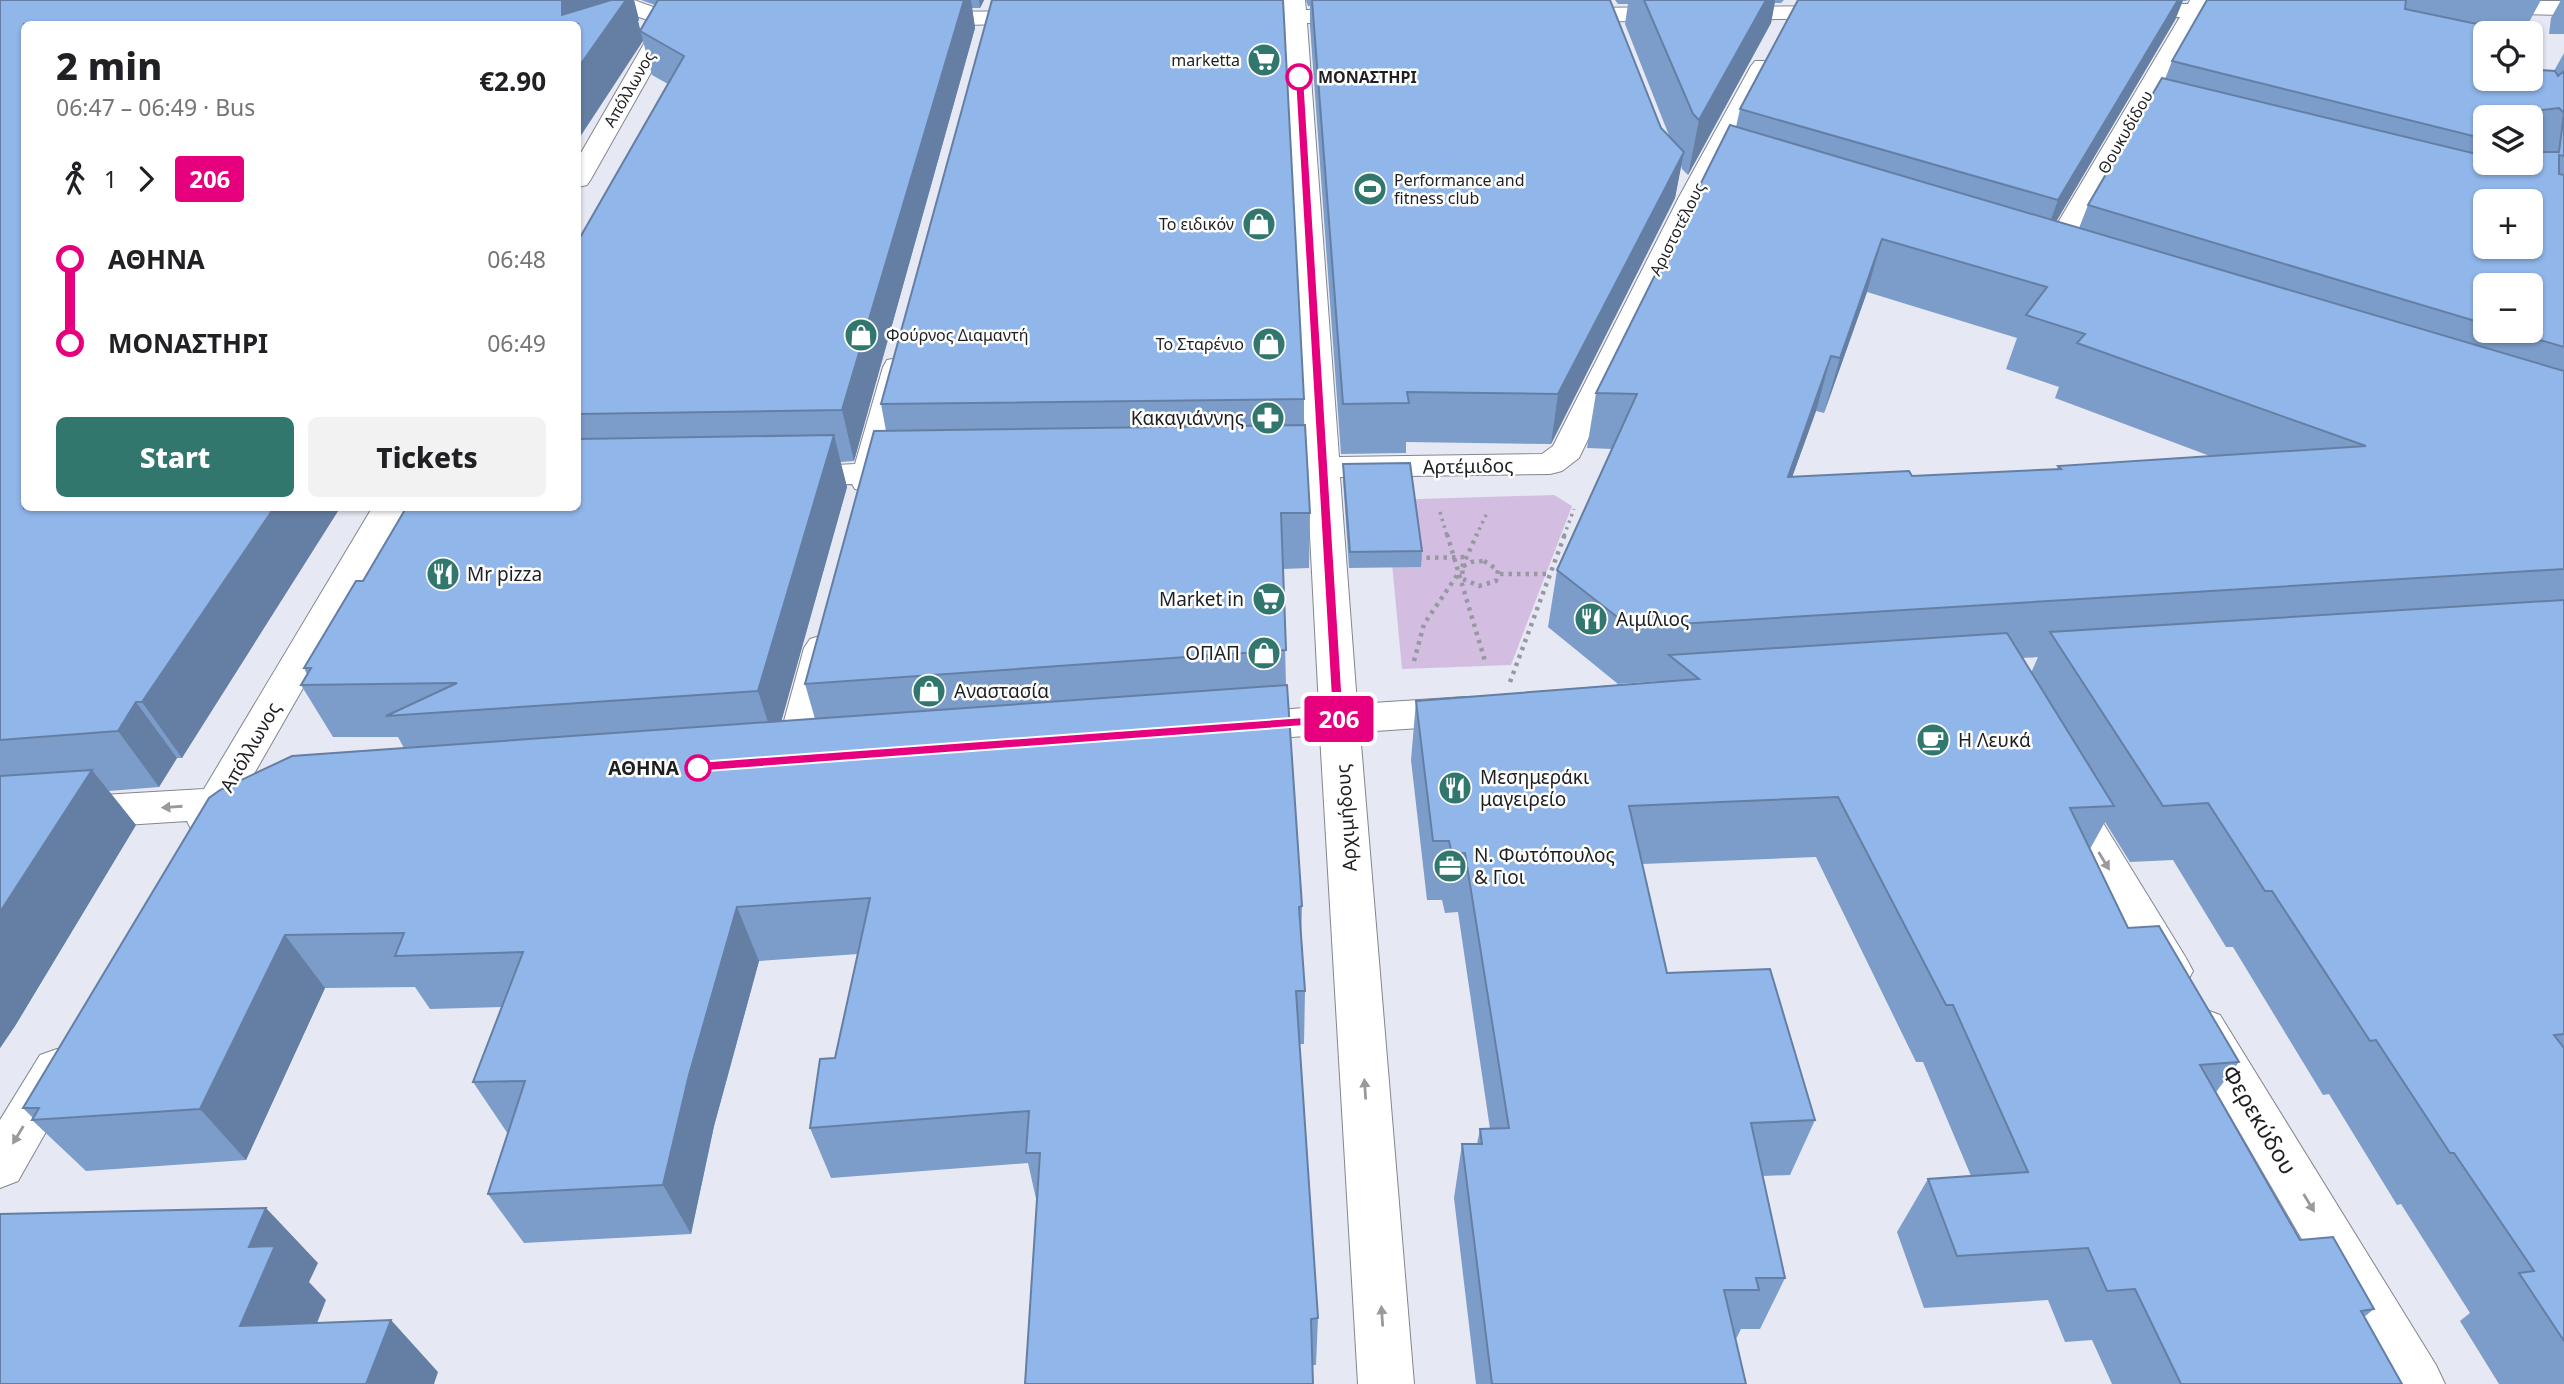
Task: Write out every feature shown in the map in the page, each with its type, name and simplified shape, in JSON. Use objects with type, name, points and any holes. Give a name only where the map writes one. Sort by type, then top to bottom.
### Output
[{"type":"street","points":[[613,0],[674,10],[695,20]]},
{"type":"street","points":[[2470,8],[2539,4],[2564,8]]},
{"type":"street","points":[[2098,12],[2198,5],[2278,10]]},
{"type":"street","name":"Θουκυδίδου","points":[[2047,263],[2198,5]]},
{"type":"street","points":[[1604,7],[1617,39]]},
{"type":"street","points":[[1539,15],[1604,7],[1794,7],[1861,13]]},
{"type":"street","name":"Αριστοτέλους","points":[[1558,457],[1567,451],[1684,189],[1726,166],[1794,7]]},
{"type":"street","points":[[1212,17],[1295,8],[1377,16]]},
{"type":"street","name":"Αρχιμήδους","points":[[1295,8],[1339,720],[1386,1384]]},
{"type":"street","points":[[631,33],[674,10]]},
{"type":"street","name":"Απόλλωνος","points":[[581,174],[674,10]]},
{"type":"street","points":[[897,19],[990,21],[1060,18]]},
{"type":"street","points":[[2135,115],[2216,135]]},
{"type":"street","points":[[859,513],[905,340]]},
{"type":"street","name":"Αρτέμιδος","points":[[1227,469],[1550,464],[1558,457]]},
{"type":"street","points":[[758,476],[952,473]]},
{"type":"street","name":"Απόλλωνος","points":[[189,850],[387,511]]},
{"type":"street","points":[[793,761],[831,618]]},
{"type":"street","points":[[1203,730],[1500,709]]},
{"type":"street","points":[[753,764],[834,758]]},
{"type":"street","name":"Φερεκύδου","points":[[2043,760],[2417,1384]]},
{"type":"street","points":[[0,817],[301,797]]},
{"type":"street","points":[[0,1165],[77,1037]]},
{"type":"path","points":[[1500,709],[1575,507],[1573,490],[1558,457]]},
{"type":"path","points":[[1427,466],[1452,557],[1500,709]]},
{"type":"path","points":[[1330,560],[1468,557]]},
{"type":"path","points":[[1413,663],[1424,624],[1459,573],[1471,562],[1484,561],[1495,566],[1500,574]]},
{"type":"path","points":[[1459,573],[1463,579],[1479,586],[1491,584],[1500,574],[1550,574]]},
{"type":"shaded area","points":[[1554,495],[1572,506],[1511,665],[1402,669],[1386,500]]},
{"type":"building","points":[[0,0],[562,0],[562,15],[611,0],[626,0],[581,64],[581,21],[21,21],[21,511],[272,511],[142,702],[136,702],[118,731],[0,740]]},
{"type":"building","points":[[658,0],[964,0],[842,410],[581,414],[581,236],[684,56],[640,31]]},
{"type":"building","points":[[992,0],[1283,0],[1304,399],[881,404]]},
{"type":"building","points":[[1312,0],[1610,0],[1661,128],[1684,152],[1558,394],[1407,392],[1409,403],[1343,404]]},
{"type":"building","points":[[1644,0],[1766,0],[1699,120],[1693,114]]},
{"type":"building","points":[[1798,0],[2178,0],[2058,200],[1740,109]]},
{"type":"building","points":[[2207,0],[2406,0],[2405,9],[2473,23],[2473,91],[2543,91],[2543,70],[2555,71],[2558,76],[2564,71],[2564,113],[2559,108],[2543,110],[2543,105],[2473,105],[2473,136],[2172,61]]},
{"type":"building","points":[[2162,78],[2473,153],[2473,175],[2543,175],[2543,152],[2559,152],[2564,113],[2564,156],[2559,155],[2559,174],[2564,175],[2564,347],[2543,341],[2543,273],[2473,273],[2473,320],[2088,205]]},
{"type":"building","points":[[1730,125],[2564,371],[2564,569],[1630,627],[1557,570],[1637,394],[1596,393]],"holes":[[[1882,239],[2047,287],[2026,315],[2085,334],[2077,343],[2366,446],[2058,466],[2061,469],[1912,476],[1909,471],[1788,477],[1831,356],[1840,358]]]},
{"type":"building","points":[[1305,425],[1310,513],[1281,513],[1286,650],[805,684],[874,431]]},
{"type":"building","points":[[834,435],[758,691],[386,716],[457,683],[301,685],[311,668],[304,668],[356,581],[363,581],[404,511],[581,511],[581,439]]},
{"type":"building","points":[[1410,463],[1422,551],[1350,552],[1343,464]]},
{"type":"building","points":[[2564,600],[2564,1034],[2554,1035],[2564,1048],[2564,1341],[2519,1273],[2534,1271],[2454,1153],[2450,1153],[2376,1040],[2370,1041],[2272,891],[2265,891],[2208,803],[2163,806],[2050,632]]},
{"type":"building","points":[[2007,633],[2114,806],[2070,808],[2128,928],[2159,926],[2239,1062],[2200,1065],[2300,1240],[2333,1237],[2374,1309],[2361,1311],[2402,1384],[2181,1384],[2135,1289],[2107,1291],[2088,1248],[1957,1256],[1928,1179],[2028,1172],[1953,1005],[1946,1005],[1838,797],[1629,806],[1667,973],[1770,969],[1815,1120],[1751,1123],[1785,1278],[1756,1278],[1759,1290],[1724,1290],[1746,1384],[1492,1384],[1462,1144],[1482,1144],[1480,1129],[1509,1128],[1465,853],[1452,854],[1449,841],[1433,841],[1416,701],[1699,679],[1669,655]]},
{"type":"building","points":[[1287,685],[1305,991],[1296,991],[1318,1318],[1311,1319],[1313,1384],[1025,1384],[1040,1153],[1026,1153],[1029,1111],[810,1128],[820,1059],[835,1058],[870,898],[737,907],[689,1075],[663,1185],[488,1194],[525,1081],[473,1082],[523,952],[395,956],[404,933],[285,935],[200,1109],[32,1120],[39,1108],[23,1108],[209,798],[220,790],[292,756]]},
{"type":"building","points":[[92,770],[0,912],[0,776]]},
{"type":"building","points":[[266,1208],[249,1247],[275,1246],[240,1326],[391,1320],[366,1384],[0,1384],[0,1214]]},
{"type":"bus line","name":"206","points":[[698,768],[1339,720],[1299,77]]},
{"type":"place","name":"marketta","points":[[1264,60]]},
{"type":"place","name":"ΜΟΝΑΣΤΗΡΙ","points":[[1299,77]]},
{"type":"place","name":"Performance and fitness club","points":[[1370,189]]},
{"type":"place","name":"Το ειδικόν","points":[[1259,224]]},
{"type":"place","name":"Φούρνος Διαμαντή","points":[[861,335]]},
{"type":"place","name":"Το Σταρένιο","points":[[1269,344]]},
{"type":"place","name":"Κακαγιάννης","points":[[1268,418]]},
{"type":"place","name":"Mr pizza","points":[[443,574]]},
{"type":"place","name":"Market in","points":[[1269,599]]},
{"type":"place","name":"Αιμίλιος","points":[[1591,619]]},
{"type":"place","name":"ΟΠΑΠ","points":[[1264,653]]},
{"type":"place","name":"Αναστασία","points":[[929,691]]},
{"type":"place","name":"Η Λευκά","points":[[1933,740]]},
{"type":"place","name":"ΑΘΗΝΑ","points":[[698,768]]},
{"type":"place","name":"Μεσημεράκι μαγειρείο","points":[[1455,788]]},
{"type":"place","name":"Ν. Φωτόπουλος & Γιοι","points":[[1450,866]]}]
